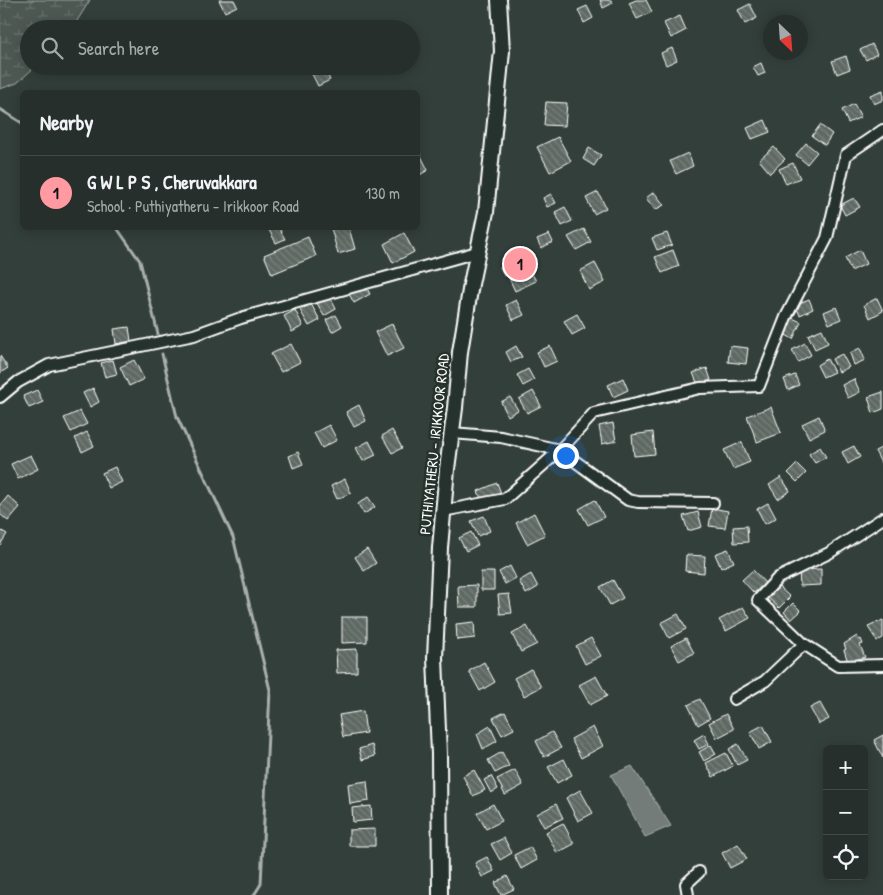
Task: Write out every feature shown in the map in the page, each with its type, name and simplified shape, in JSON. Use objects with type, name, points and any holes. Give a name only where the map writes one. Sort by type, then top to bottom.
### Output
[{"type":"main road","name":"PUTHIYATHERU - IRIKKOOR ROAD","points":[[440,895],[439,754],[435,658],[443,511],[460,352],[477,252],[486,212],[502,51],[499,0]]},
{"type":"street","points":[[443,511],[505,499],[560,450],[594,412],[700,388],[759,386],[786,317],[826,238],[846,154],[883,130]]},
{"type":"street","points":[[0,397],[18,382],[49,365],[194,335],[241,318],[477,252]]},
{"type":"street","points":[[452,433],[501,436],[560,450],[628,500],[638,502],[713,503]]},
{"type":"street","points":[[883,518],[829,553],[778,578],[758,600],[804,644],[838,666],[883,665]]},
{"type":"street","points":[[734,700],[765,681],[804,644]]},
{"type":"street","points":[[688,895],[686,884],[698,872]]},
{"type":"green space","points":[[0,0],[90,0],[78,20],[20,20],[20,75],[26,75],[17,83],[0,89]]},
{"type":"shaded area","points":[[632,766],[671,826],[645,837],[611,775]]},
{"type":"building","points":[[219,0],[234,0],[237,6],[225,12]]},
{"type":"building","points":[[600,0],[611,0],[613,3],[603,8]]},
{"type":"building","points":[[636,0],[646,0],[652,12],[637,19],[629,3]]},
{"type":"building","points":[[750,4],[757,18],[745,24],[738,10]]},
{"type":"building","points":[[587,6],[593,18],[584,23],[578,10]]},
{"type":"building","points":[[680,16],[686,30],[671,38],[664,23]]},
{"type":"building","points":[[872,44],[877,54],[866,60],[860,50]]},
{"type":"building","points":[[672,48],[677,60],[666,65],[661,53]]},
{"type":"building","points":[[846,56],[850,69],[837,74],[832,61]]},
{"type":"building","points":[[761,63],[765,73],[758,76],[753,67]]},
{"type":"building","points":[[312,75],[328,75],[330,80],[318,86]]},
{"type":"building","points":[[883,90],[883,100],[874,104],[870,95]]},
{"type":"building","points":[[546,102],[567,103],[565,126],[544,125]]},
{"type":"building","points":[[854,104],[861,117],[848,123],[842,110]]},
{"type":"building","points":[[765,120],[770,132],[752,139],[747,128]]},
{"type":"building","points":[[820,125],[832,134],[825,145],[812,136]]},
{"type":"building","points":[[558,137],[571,161],[550,172],[537,147]]},
{"type":"building","points":[[806,143],[817,152],[807,164],[796,155]]},
{"type":"building","points":[[774,147],[785,159],[770,173],[759,160]]},
{"type":"building","points":[[589,148],[601,155],[594,166],[583,159]]},
{"type":"building","points":[[688,153],[693,166],[676,174],[670,161]]},
{"type":"building","points":[[420,154],[428,170],[420,175]]},
{"type":"building","points":[[793,163],[800,178],[786,184],[779,169]]},
{"type":"building","points":[[598,192],[606,208],[594,214],[586,198]]},
{"type":"building","points":[[654,192],[664,205],[655,210],[646,198]]},
{"type":"building","points":[[551,194],[556,203],[547,207],[543,198]]},
{"type":"building","points":[[854,198],[860,207],[845,215],[840,205]]},
{"type":"building","points":[[565,207],[572,221],[562,226],[555,212]]},
{"type":"building","points":[[584,229],[591,242],[576,250],[568,237]]},
{"type":"building","points":[[269,230],[280,230],[285,239],[276,243]]},
{"type":"building","points":[[332,230],[350,230],[355,249],[338,254]]},
{"type":"building","points":[[404,233],[414,252],[393,263],[384,244]]},
{"type":"building","points":[[667,233],[672,245],[657,250],[652,238]]},
{"type":"building","points":[[549,234],[553,242],[541,248],[537,239]]},
{"type":"building","points":[[308,237],[316,256],[272,274],[264,255]]},
{"type":"building","points":[[673,250],[679,266],[662,273],[655,257]]},
{"type":"building","points":[[860,250],[866,264],[851,271],[845,258]]},
{"type":"building","points":[[512,262],[516,270],[504,276],[500,267]]},
{"type":"building","points":[[595,263],[605,282],[589,290],[580,271]]},
{"type":"building","points":[[529,268],[536,281],[515,291],[509,278]]},
{"type":"building","points":[[365,285],[370,294],[354,303],[349,294]]},
{"type":"building","points":[[330,297],[336,309],[324,316],[317,303]]},
{"type":"building","points":[[877,298],[883,311],[870,318],[864,305]]},
{"type":"building","points":[[809,299],[813,309],[800,315],[795,305]]},
{"type":"building","points":[[516,300],[524,315],[513,320],[506,305]]},
{"type":"building","points":[[311,304],[320,320],[309,326],[300,310]]},
{"type":"building","points":[[836,307],[841,319],[829,324],[824,312]]},
{"type":"building","points":[[295,310],[303,326],[292,332],[284,316]]},
{"type":"building","points":[[577,314],[585,328],[572,335],[564,321]]},
{"type":"building","points":[[336,315],[342,326],[332,332],[326,320]]},
{"type":"building","points":[[790,317],[801,322],[793,339],[782,333]]},
{"type":"building","points":[[392,324],[404,348],[387,356],[375,332]]},
{"type":"building","points":[[129,327],[131,341],[116,344],[114,329]]},
{"type":"building","points":[[822,329],[828,343],[815,349],[808,335]]},
{"type":"building","points":[[805,343],[811,355],[798,362],[792,350]]},
{"type":"building","points":[[291,344],[300,362],[281,372],[271,354]]},
{"type":"building","points":[[516,346],[522,357],[511,362],[506,352]]},
{"type":"building","points":[[550,346],[557,361],[544,367],[537,352]]},
{"type":"building","points":[[730,346],[748,348],[746,364],[728,362]]},
{"type":"building","points":[[860,348],[865,360],[854,365],[850,353]]},
{"type":"building","points":[[842,354],[849,367],[839,372],[832,359]]},
{"type":"building","points":[[0,356],[8,368],[0,373]]},
{"type":"building","points":[[827,359],[834,372],[823,377],[817,365]]},
{"type":"building","points":[[113,360],[117,374],[105,377],[101,363]]},
{"type":"building","points":[[134,360],[144,379],[129,386],[120,367]]},
{"type":"building","points":[[707,368],[711,380],[698,385],[693,373]]},
{"type":"building","points":[[528,369],[534,380],[523,386],[517,375]]},
{"type":"building","points":[[795,375],[799,385],[788,390],[784,379]]},
{"type":"building","points":[[623,378],[628,390],[613,397],[608,385]]},
{"type":"building","points":[[854,379],[860,392],[848,398],[842,385]]},
{"type":"building","points":[[93,388],[99,402],[90,407],[83,393]]},
{"type":"building","points":[[37,390],[43,402],[29,408],[23,396]]},
{"type":"building","points":[[533,391],[541,406],[527,413],[519,399]]},
{"type":"building","points":[[883,392],[883,409],[873,413],[868,397]]},
{"type":"building","points":[[510,397],[518,410],[508,416],[501,402]]},
{"type":"building","points":[[359,405],[366,421],[354,427],[346,412]]},
{"type":"building","points":[[771,407],[781,433],[757,442],[747,416]]},
{"type":"building","points":[[80,411],[87,424],[71,432],[64,418]]},
{"type":"building","points":[[819,416],[825,430],[809,438],[802,424]]},
{"type":"building","points":[[613,423],[616,441],[602,444],[599,426]]},
{"type":"building","points":[[329,425],[337,440],[322,448],[314,433]]},
{"type":"building","points":[[392,430],[402,448],[392,453],[382,436]]},
{"type":"building","points":[[87,432],[94,446],[82,452],[75,438]]},
{"type":"building","points":[[653,432],[655,454],[634,456],[632,435]]},
{"type":"building","points":[[369,441],[376,455],[363,461],[356,448]]},
{"type":"building","points":[[742,442],[750,462],[733,469],[724,450]]},
{"type":"building","points":[[854,446],[860,457],[848,464],[842,452]]},
{"type":"building","points":[[820,447],[826,457],[815,463],[809,454]]},
{"type":"building","points":[[883,447],[883,465],[882,465],[875,451]]},
{"type":"building","points":[[298,452],[303,464],[293,468],[289,456]]},
{"type":"building","points":[[31,455],[38,469],[18,479],[11,464]]},
{"type":"building","points":[[797,464],[806,473],[797,482],[788,473]]},
{"type":"building","points":[[115,467],[122,482],[109,488],[102,473]]},
{"type":"building","points":[[781,477],[790,491],[778,499],[769,485]]},
{"type":"building","points":[[345,479],[351,493],[337,499],[331,486]]},
{"type":"building","points":[[497,483],[501,493],[482,501],[478,491]]},
{"type":"building","points":[[8,496],[20,507],[8,521],[0,514],[0,506]]},
{"type":"building","points":[[368,497],[375,507],[364,514],[358,504]]},
{"type":"building","points":[[595,500],[604,517],[588,525],[579,509]]},
{"type":"building","points":[[768,503],[776,518],[765,524],[757,509]]},
{"type":"building","points":[[712,508],[728,511],[725,528],[709,526]]},
{"type":"building","points":[[698,512],[702,527],[688,531],[683,516]]},
{"type":"building","points":[[534,513],[545,535],[527,544],[516,523]]},
{"type":"building","points":[[484,516],[490,531],[478,536],[471,521]]},
{"type":"building","points":[[747,526],[748,542],[734,543],[733,527]]},
{"type":"building","points":[[0,530],[7,534],[0,545]]},
{"type":"building","points":[[471,532],[478,545],[466,551],[459,538]]},
{"type":"building","points":[[367,549],[376,563],[364,571],[355,557]]},
{"type":"building","points":[[728,549],[734,562],[721,568],[715,554]]},
{"type":"building","points":[[686,555],[705,556],[704,573],[685,571]]},
{"type":"building","points":[[510,566],[516,578],[505,584],[499,572]]},
{"type":"building","points":[[821,569],[821,585],[800,586],[799,570]]},
{"type":"building","points":[[753,570],[765,583],[754,593],[742,580]]},
{"type":"building","points":[[481,572],[494,572],[494,590],[481,590]]},
{"type":"building","points":[[531,574],[538,587],[526,594],[519,581]]},
{"type":"building","points":[[613,580],[623,598],[610,605],[600,587]]},
{"type":"building","points":[[477,585],[477,607],[459,607],[458,586]]},
{"type":"building","points":[[779,587],[790,597],[779,608],[768,598]]},
{"type":"building","points":[[509,594],[512,613],[500,614],[498,595]]},
{"type":"building","points":[[793,603],[801,611],[791,620],[784,612]]},
{"type":"building","points":[[743,607],[750,618],[726,631],[719,620]]},
{"type":"building","points":[[678,614],[686,629],[669,638],[661,623]]},
{"type":"building","points":[[342,617],[367,617],[367,642],[342,643]]},
{"type":"building","points":[[883,620],[883,638],[877,641],[868,627]]},
{"type":"building","points":[[474,622],[475,638],[457,640],[456,624]]},
{"type":"building","points":[[527,626],[537,644],[521,652],[512,634]]},
{"type":"building","points":[[857,636],[863,644],[860,645],[865,657],[848,662],[844,644]]},
{"type":"building","points":[[591,638],[601,656],[585,664],[576,646]]},
{"type":"building","points":[[686,638],[694,653],[679,661],[671,646]]},
{"type":"building","points":[[357,649],[357,672],[337,673],[336,650]]},
{"type":"building","points":[[484,662],[495,682],[480,691],[469,671]]},
{"type":"building","points":[[531,669],[541,687],[524,696],[514,678]]},
{"type":"building","points":[[596,676],[607,696],[590,705],[579,685]]},
{"type":"building","points":[[700,699],[710,718],[698,725],[688,705]]},
{"type":"building","points":[[820,703],[829,719],[819,724],[810,708]]},
{"type":"building","points":[[363,711],[366,733],[343,737],[339,715]]},
{"type":"building","points":[[505,712],[514,729],[502,735],[493,718]]},
{"type":"building","points":[[726,714],[734,729],[717,738],[709,723]]},
{"type":"building","points":[[763,725],[772,742],[759,749],[750,732]]},
{"type":"building","points":[[490,726],[497,741],[483,749],[477,734]]},
{"type":"building","points":[[593,727],[603,746],[581,758],[571,739]]},
{"type":"building","points":[[552,732],[561,748],[544,757],[536,741]]},
{"type":"building","points":[[704,734],[709,744],[699,749],[694,740]]},
{"type":"building","points":[[883,735],[883,758],[874,740]]},
{"type":"building","points":[[738,744],[747,760],[737,765],[729,749]]},
{"type":"building","points":[[372,745],[375,756],[362,760],[359,749]]},
{"type":"building","points":[[711,745],[716,754],[704,761],[699,752]]},
{"type":"building","points":[[502,752],[509,766],[495,773],[488,760]]},
{"type":"building","points":[[726,753],[733,766],[713,777],[706,763]]},
{"type":"building","points":[[564,759],[572,775],[557,783],[548,767]]},
{"type":"building","points":[[474,770],[485,790],[473,796],[463,776]]},
{"type":"building","points":[[515,770],[523,785],[505,795],[497,779]]},
{"type":"building","points":[[491,776],[498,789],[491,793],[484,780]]},
{"type":"building","points":[[367,781],[369,801],[350,804],[348,784]]},
{"type":"building","points":[[580,790],[593,813],[578,821],[566,798]]},
{"type":"building","points":[[493,804],[502,821],[486,829],[477,813]]},
{"type":"building","points":[[556,804],[563,818],[544,827],[537,814]]},
{"type":"building","points":[[371,806],[372,820],[353,822],[352,808]]},
{"type":"building","points":[[563,823],[574,844],[557,853],[546,832]]},
{"type":"building","points":[[375,829],[375,846],[349,846],[349,830]]},
{"type":"building","points":[[504,838],[512,853],[500,860],[491,844]]},
{"type":"building","points":[[738,844],[747,859],[730,868],[722,853]]},
{"type":"building","points":[[530,847],[537,860],[521,869],[514,855]]},
{"type":"building","points":[[487,857],[494,871],[482,877],[475,863]]},
{"type":"building","points":[[507,876],[514,889],[501,895],[495,883]]},
{"type":"waterway","points":[[0,109],[20,122]]},
{"type":"waterway","points":[[118,230],[140,261],[158,334]]},
{"type":"waterway","points":[[162,354],[177,417],[233,537],[270,690],[261,884],[254,895]]},
{"type":"place","name":"G W L P S , Cheruvakkara","points":[[520,264]]}]
